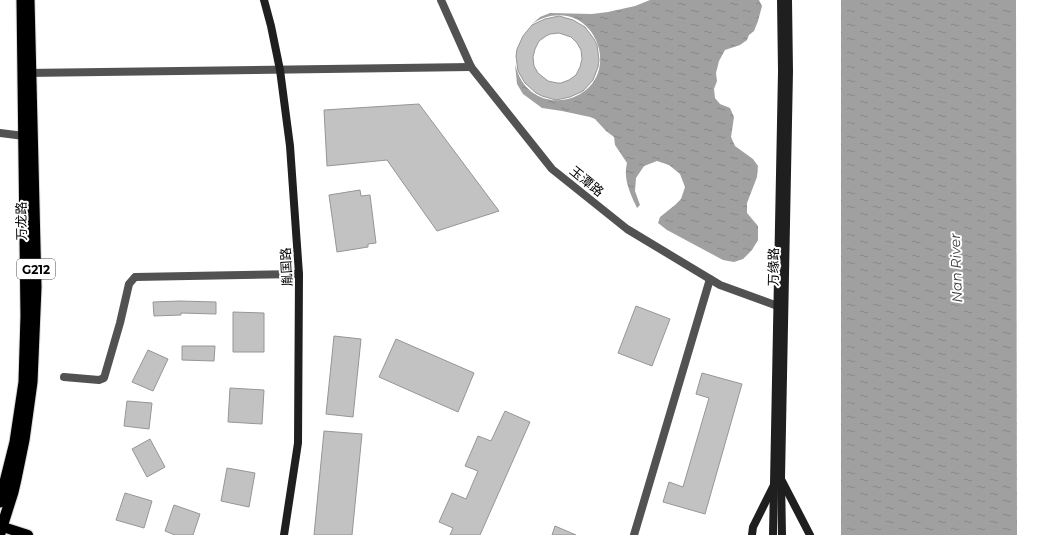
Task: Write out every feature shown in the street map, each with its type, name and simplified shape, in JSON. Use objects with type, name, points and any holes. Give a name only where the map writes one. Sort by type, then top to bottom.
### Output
[{"type":"highway","name":"万龙路","points":[[1,529],[13,492],[24,440],[32,382],[36,287],[27,72],[22,0]]},
{"type":"highway","name":"万龙路","points":[[0,502],[2,485],[16,442],[24,382],[26,316],[24,136],[29,0]]},
{"type":"main road","name":"胤国路","points":[[264,0],[280,70],[290,146],[299,274],[298,443],[284,535]]},
{"type":"main road","name":"万缘路","points":[[781,0],[782,535]]},
{"type":"main road","name":"万缘路","points":[[774,535],[774,485],[789,71],[788,0]]},
{"type":"main road","points":[[781,478],[810,535]]},
{"type":"main road","points":[[752,535],[753,527],[774,485]]},
{"type":"main road","points":[[1,529],[28,535]]},
{"type":"street","name":"玉潭路","points":[[441,0],[471,67],[552,168],[627,229],[720,285],[781,307]]},
{"type":"street","points":[[27,72],[471,67]]},
{"type":"street","points":[[0,133],[24,136]]},
{"type":"street","points":[[64,377],[99,380],[104,378],[120,323],[129,284],[135,277],[299,274]]},
{"type":"street","points":[[634,535],[710,279]]},
{"type":"water","points":[[650,0],[759,0],[762,6],[754,31],[749,35],[747,40],[740,45],[725,50],[719,61],[716,73],[717,81],[714,89],[715,98],[720,104],[730,108],[734,117],[731,137],[735,146],[753,159],[758,166],[757,177],[747,203],[747,213],[758,226],[758,240],[752,250],[743,259],[734,262],[723,260],[667,230],[658,223],[660,217],[681,199],[685,187],[680,174],[669,165],[657,161],[644,166],[636,178],[635,191],[640,205],[637,208],[627,180],[627,163],[615,145],[614,137],[595,119],[542,108],[523,94],[517,84],[515,64],[523,83],[536,95],[551,100],[567,99],[581,93],[593,83],[599,68],[598,45],[592,32],[586,25],[578,20],[560,15],[543,18],[532,24],[540,17],[550,13],[592,14],[608,12],[635,6]]},
{"type":"water","name":"Nan River","points":[[841,0],[1016,0],[1017,535],[841,535]]},
{"type":"building","points":[[559,16],[573,20],[585,27],[597,45],[599,60],[593,80],[583,91],[570,97],[556,100],[536,93],[525,83],[518,71],[516,56],[517,49],[523,36],[532,25],[545,19]],"holes":[[[559,33],[571,37],[581,50],[582,59],[576,75],[561,83],[548,81],[538,73],[534,66],[533,57],[539,41],[550,34]]]},
{"type":"building","points":[[419,104],[499,211],[437,231],[387,160],[327,166],[324,110]]},
{"type":"building","points":[[360,190],[361,196],[370,195],[376,243],[368,244],[368,247],[337,252],[329,195]]},
{"type":"building","points":[[153,302],[216,302],[216,314],[181,313],[181,315],[154,316]]},
{"type":"building","points":[[636,306],[670,319],[652,366],[618,353]]},
{"type":"building","points":[[233,312],[264,313],[264,352],[233,352]]},
{"type":"building","points":[[334,336],[361,339],[353,417],[326,414]]},
{"type":"building","points":[[396,339],[474,373],[458,412],[379,377]]},
{"type":"building","points":[[182,346],[215,346],[214,361],[182,360]]},
{"type":"building","points":[[148,350],[168,359],[153,391],[132,382]]},
{"type":"building","points":[[702,373],[742,384],[705,514],[663,502],[669,482],[683,487],[709,398],[696,394]]},
{"type":"building","points":[[230,388],[264,390],[262,424],[228,422]]},
{"type":"building","points":[[127,401],[152,403],[149,429],[124,426]]},
{"type":"building","points":[[505,411],[530,422],[480,535],[450,535],[453,528],[439,522],[452,493],[466,499],[478,471],[465,466],[478,436],[491,441]]},
{"type":"building","points":[[324,431],[362,434],[352,535],[314,535]]},
{"type":"building","points":[[150,439],[165,467],[147,477],[132,449]]},
{"type":"building","points":[[227,468],[255,473],[249,507],[221,501]]},
{"type":"building","points":[[125,493],[152,501],[144,528],[116,520]]},
{"type":"building","points":[[174,505],[200,514],[193,535],[175,535],[165,531]]},
{"type":"building","points":[[555,526],[576,535],[552,535]]}]
